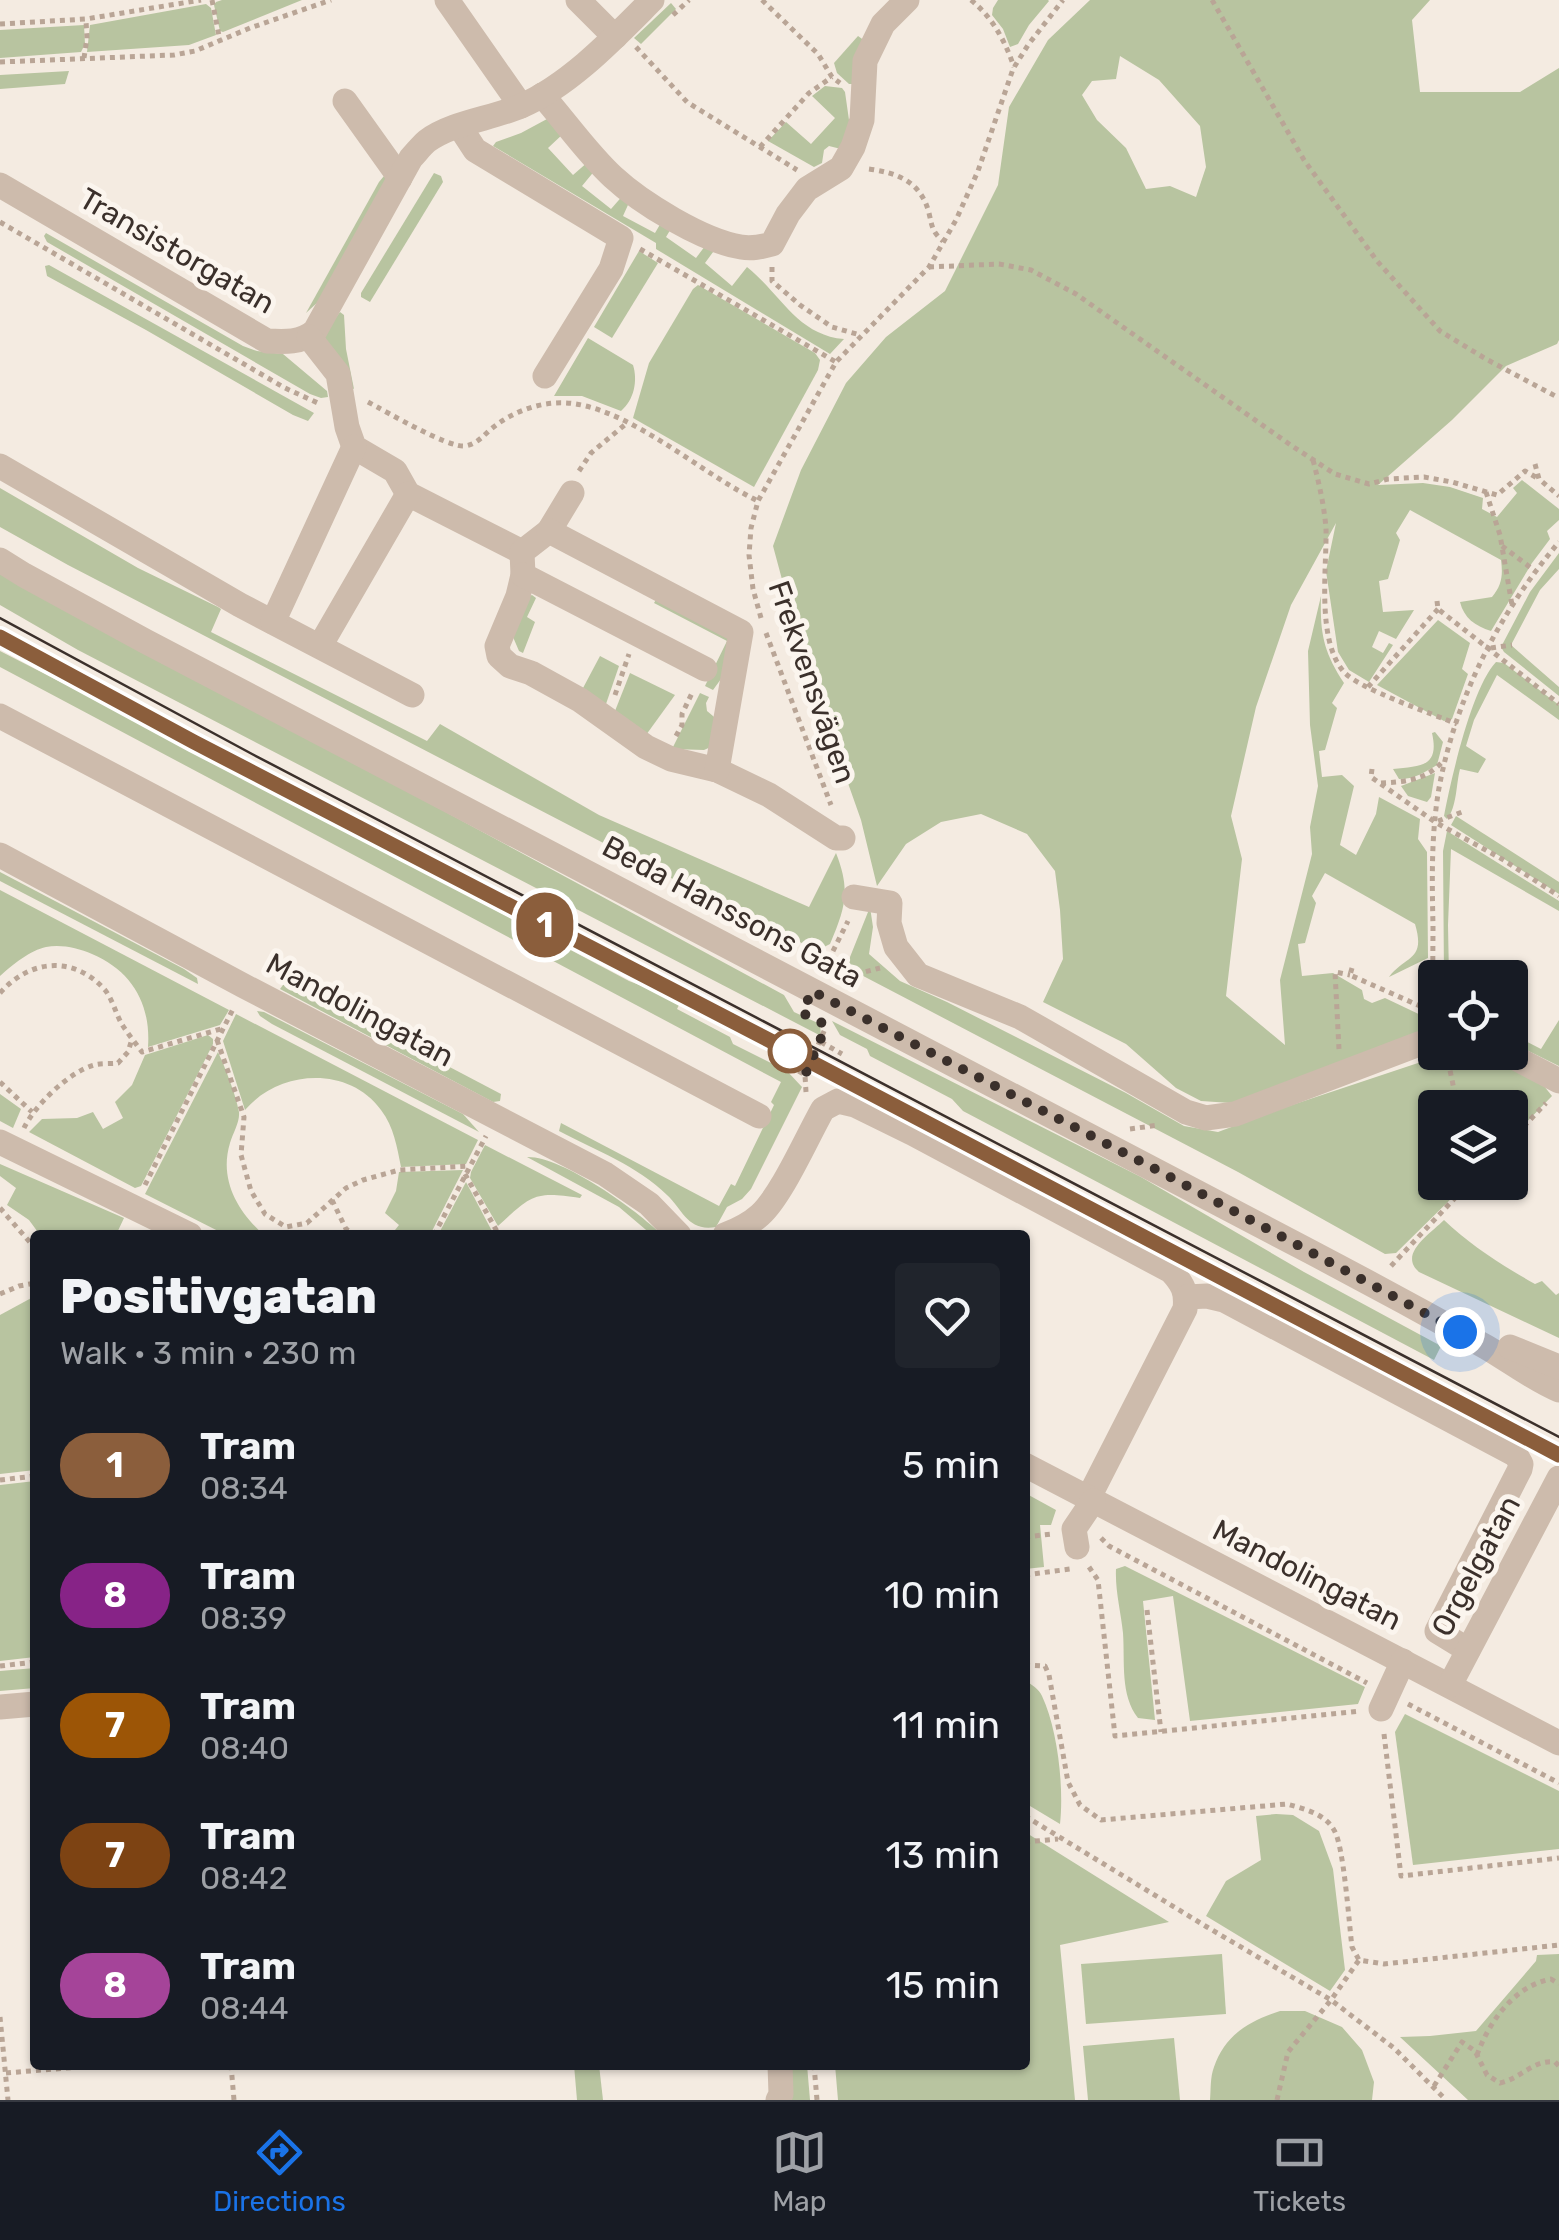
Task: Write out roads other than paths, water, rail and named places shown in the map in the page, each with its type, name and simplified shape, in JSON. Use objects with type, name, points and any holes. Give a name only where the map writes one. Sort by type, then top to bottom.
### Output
[{"type":"street","points":[[446,0],[532,100],[634,194],[720,242],[754,248],[772,244],[807,189],[841,168],[862,120],[865,61],[883,24],[906,0]]},
{"type":"street","points":[[578,0],[618,34]]},
{"type":"street","points":[[273,622],[354,447],[338,374],[308,337],[330,308],[410,158],[427,141],[532,100],[618,34],[652,0]]},
{"type":"street","points":[[345,101],[400,178]]},
{"type":"street","points":[[460,127],[475,150],[622,238],[610,270],[545,376]]},
{"type":"street","name":"Transistorgatan","points":[[0,185],[267,342],[292,342],[308,337]]},
{"type":"street","points":[[354,447],[395,471],[408,494],[636,634],[704,669]]},
{"type":"street","points":[[0,466],[273,622],[412,695]]},
{"type":"street","points":[[572,493],[522,563],[518,596],[497,646],[499,656],[510,666],[580,700],[646,747],[717,770],[769,795],[836,838],[844,838]]},
{"type":"street","points":[[320,646],[408,494]]},
{"type":"street","points":[[548,531],[741,632],[717,770]]},
{"type":"street","name":"Beda Hanssons Gata","points":[[0,560],[144,641],[1512,1361],[1553,1376]]},
{"type":"street","points":[[0,716],[759,1116]]},
{"type":"street","name":"Mandolingatan","points":[[0,856],[606,1174],[650,1204],[674,1230]]},
{"type":"street","points":[[854,897],[890,903],[889,922],[896,947],[918,975],[1020,1017],[1186,1112],[1206,1118],[1235,1114],[1418,1044]]},
{"type":"street","points":[[1528,1069],[1556,1089]]},
{"type":"street","points":[[736,1230],[750,1224],[774,1198],[822,1109],[843,1102],[912,1133],[1172,1272],[1184,1285],[1185,1309],[1074,1529],[1077,1547]]},
{"type":"street","points":[[0,1142],[181,1230]]},
{"type":"street","points":[[1186,1296],[1224,1300],[1516,1454],[1520,1470],[1436,1631],[1468,1650]]},
{"type":"street","name":"Mandolingatan","points":[[1030,1468],[1088,1506],[1403,1661],[1559,1743]]},
{"type":"street","name":"Orgelgatan","points":[[1450,1685],[1559,1478]]},
{"type":"street","points":[[1384,1701],[1403,1661]]},
{"type":"street","points":[[0,1707],[30,1704]]},
{"type":"street","points":[[778,2100],[780,2070]]},
{"type":"tram line","points":[[0,618],[252,754],[1559,1437]]},
{"type":"tram line","points":[[0,637],[1559,1455]]},
{"type":"tram line","name":"1","points":[[0,637],[1559,1455]]}]
